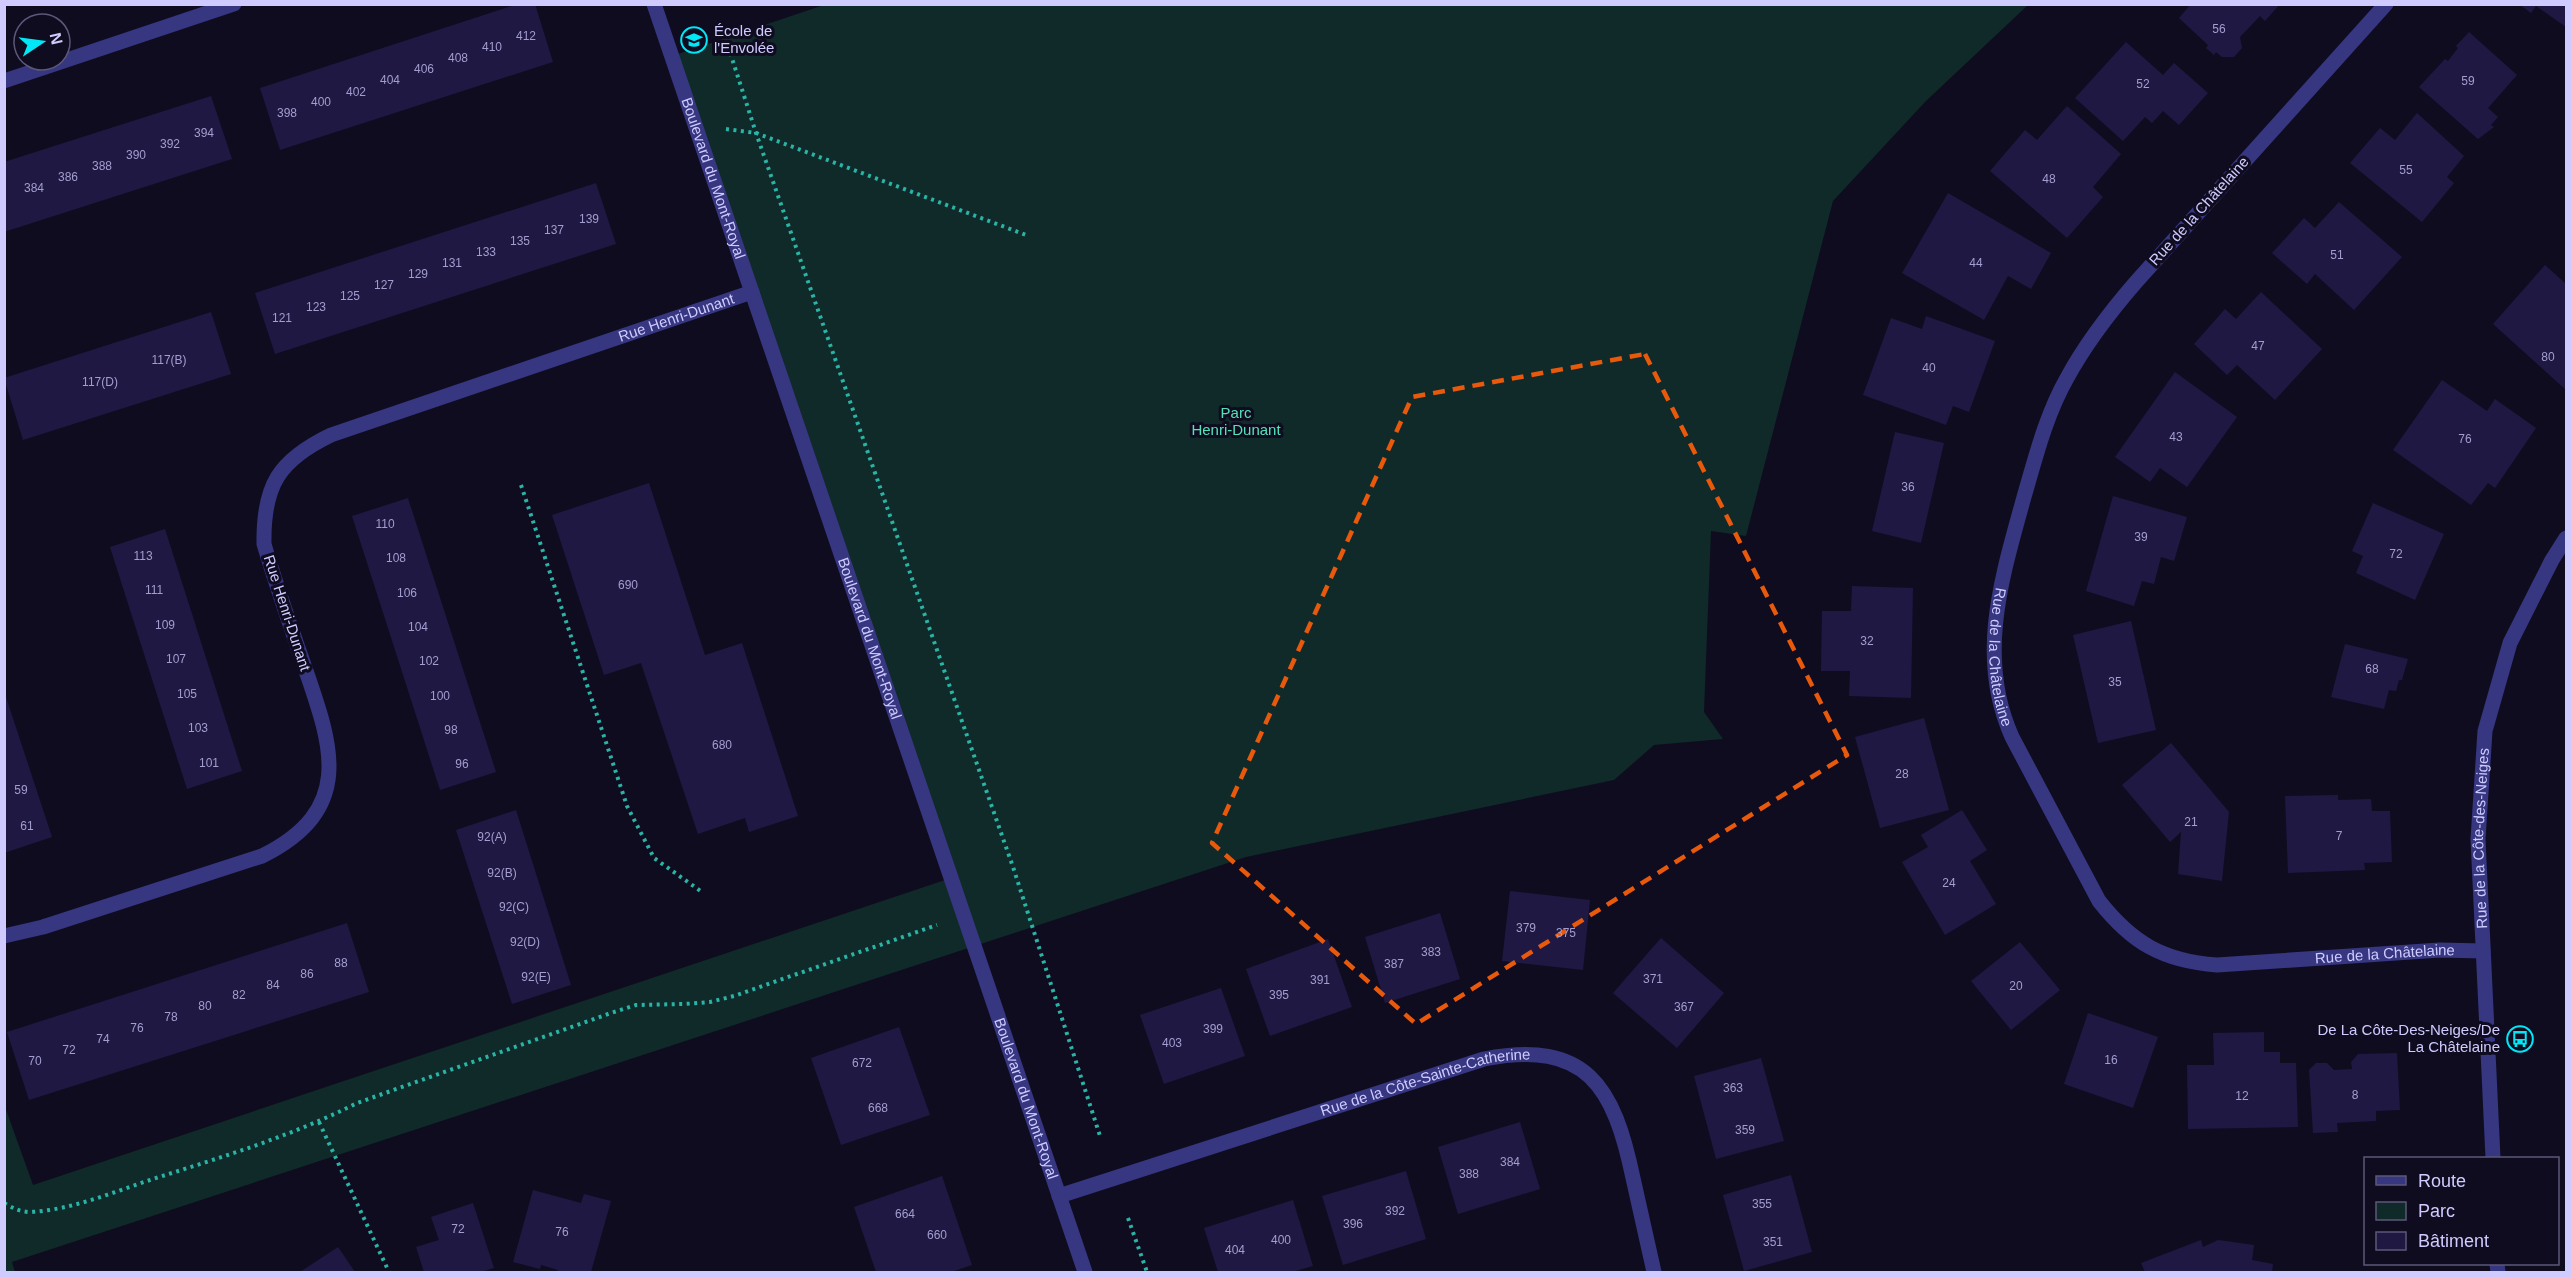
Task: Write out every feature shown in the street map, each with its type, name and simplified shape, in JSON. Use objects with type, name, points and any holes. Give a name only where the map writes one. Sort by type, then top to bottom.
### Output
[{"type":"street","points":[[4,81],[234,4]]},
{"type":"street","name":"Boulevard du Mont-Royal","points":[[654,4],[1085,1272]]},
{"type":"street","name":"Rue de la Châtelaine","points":[[2386,4],[2106,317],[2067,378],[2049,414],[1999,587],[1994,654],[1996,686],[2002,715],[2012,737],[2099,901],[2116,922],[2137,940],[2159,952],[2189,963],[2217,965],[2440,950],[2484,951]]},
{"type":"street","name":"Rue Henri-Dunant","points":[[4,936],[44,927],[262,856],[292,839],[306,826],[317,810],[326,794],[328,738],[273,573],[264,535],[264,518],[272,487],[285,466],[305,447],[332,435],[752,292]]},
{"type":"street","name":"Rue de la Côte-des-Neiges","points":[[2493,1157],[2478,839],[2485,731],[2510,643],[2542,578],[2566,538]]},
{"type":"street","name":"Rue de la Côte-Sainte-Catherine","points":[[1059,1196],[1484,1059],[1510,1054],[1533,1054],[1559,1058],[1584,1071],[1602,1089],[1615,1113],[1625,1142],[1654,1272]]},
{"type":"path","points":[[728,46],[756,133],[1010,856],[1101,1139]]},
{"type":"path","points":[[696,125],[756,133],[1026,235]]},
{"type":"path","points":[[521,485],[627,806],[654,858],[702,892]]},
{"type":"path","points":[[4,1203],[15,1210],[28,1212],[81,1203],[319,1122],[357,1103],[608,1014],[636,1005],[686,1004],[734,996],[964,915]]},
{"type":"path","points":[[319,1122],[389,1272]]},
{"type":"path","points":[[1128,1218],[1147,1272]]},
{"type":"highlighted area","points":[[1645,354],[1847,755],[1416,1024],[1212,843],[1412,397]]},
{"type":"green space","name":"Parc Henri-Dunant","points":[[827,4],[2028,5],[1926,101],[1833,201],[1746,536],[1711,531],[1704,712],[1723,739],[1654,745],[1614,780],[1246,857],[12,1262],[15,1272],[5,1272],[4,1104],[33,1185],[951,878],[672,56]]},
{"type":"building","points":[[518,4],[535,4],[553,62],[280,150],[260,88]]},
{"type":"building","points":[[2191,4],[2280,4],[2265,21],[2260,16],[2240,37],[2242,48],[2234,57],[2222,57],[2216,52],[2214,55],[2206,48],[2208,45],[2179,18]]},
{"type":"building","points":[[2519,4],[2566,4],[2566,27],[2536,6],[2531,13]]},
{"type":"building","points":[[2469,32],[2517,75],[2488,108],[2498,117],[2491,125],[2494,127],[2478,139],[2419,87],[2445,59],[2448,61],[2458,48],[2456,46]]},
{"type":"building","points":[[2126,42],[2163,75],[2174,63],[2208,93],[2179,125],[2163,111],[2152,123],[2145,117],[2123,141],[2075,98]]},
{"type":"building","points":[[211,96],[232,159],[4,232],[4,162]]},
{"type":"building","points":[[2067,106],[2121,154],[2093,187],[2103,197],[2067,238],[1990,171],[2025,130],[2037,140]]},
{"type":"building","points":[[2417,113],[2464,156],[2447,177],[2454,183],[2422,222],[2350,163],[2380,128],[2395,140]]},
{"type":"building","points":[[596,183],[616,244],[275,354],[255,293]]},
{"type":"building","points":[[1948,193],[2051,253],[2031,289],[2008,276],[1984,320],[1902,273]]},
{"type":"building","points":[[2339,202],[2402,257],[2354,310],[2315,274],[2307,284],[2272,253],[2304,218],[2315,228]]},
{"type":"building","points":[[2545,265],[2566,284],[2566,390],[2493,324]]},
{"type":"building","points":[[2261,292],[2322,349],[2275,400],[2237,365],[2227,375],[2194,344],[2225,309],[2236,319]]},
{"type":"building","points":[[211,312],[231,374],[23,440],[4,378]]},
{"type":"building","points":[[1926,316],[1995,341],[1969,412],[1953,406],[1946,425],[1863,395],[1891,318],[1922,329]]},
{"type":"building","points":[[2175,372],[2237,417],[2187,487],[2160,468],[2150,482],[2115,457]]},
{"type":"building","points":[[2442,380],[2487,411],[2495,399],[2536,428],[2495,488],[2488,483],[2471,505],[2393,450]]},
{"type":"building","points":[[1895,432],[1944,443],[1921,543],[1872,531]]},
{"type":"building","points":[[649,483],[705,655],[742,643],[798,816],[749,832],[745,818],[698,834],[641,663],[604,675],[552,515]]},
{"type":"building","points":[[2113,496],[2187,517],[2174,561],[2161,557],[2154,584],[2142,581],[2134,606],[2086,591]]},
{"type":"building","points":[[408,498],[496,772],[440,790],[352,516]]},
{"type":"building","points":[[2373,503],[2444,534],[2415,600],[2356,573],[2363,556],[2352,551]]},
{"type":"building","points":[[165,529],[242,771],[187,789],[110,547]]},
{"type":"building","points":[[1852,586],[1913,588],[1911,698],[1849,696],[1850,671],[1821,671],[1822,611],[1851,611]]},
{"type":"building","points":[[2131,621],[2156,730],[2098,743],[2073,635]]},
{"type":"building","points":[[2345,644],[2408,659],[2396,691],[2389,690],[2384,709],[2331,697]]},
{"type":"building","points":[[4,691],[52,837],[4,853]]},
{"type":"building","points":[[1924,718],[1949,810],[1880,828],[1855,737]]},
{"type":"building","points":[[2171,743],[2229,812],[2222,881],[2178,874],[2181,832],[2170,842],[2122,785]]},
{"type":"building","points":[[2338,795],[2338,800],[2371,799],[2372,811],[2390,811],[2392,862],[2364,863],[2365,870],[2288,873],[2285,796]]},
{"type":"building","points":[[516,810],[571,985],[512,1004],[456,830]]},
{"type":"building","points":[[1962,810],[1987,850],[1970,861],[1996,904],[1945,935],[1902,862],[1928,847],[1921,835]]},
{"type":"building","points":[[1510,891],[1590,900],[1583,970],[1502,961]]},
{"type":"building","points":[[1440,913],[1460,979],[1385,1003],[1365,937]]},
{"type":"building","points":[[347,923],[369,992],[29,1100],[7,1032]]},
{"type":"building","points":[[1661,938],[1724,993],[1677,1048],[1613,993]]},
{"type":"building","points":[[1328,939],[1352,1007],[1270,1036],[1246,969]]},
{"type":"building","points":[[2020,942],[2060,990],[2011,1030],[1971,981]]},
{"type":"building","points":[[1221,988],[1245,1056],[1164,1084],[1140,1015]]},
{"type":"building","points":[[2088,1013],[2158,1037],[2133,1108],[2064,1084]]},
{"type":"building","points":[[899,1027],[930,1115],[841,1145],[811,1058]]},
{"type":"building","points":[[2264,1032],[2264,1052],[2280,1052],[2280,1063],[2296,1063],[2298,1127],[2188,1129],[2187,1065],[2214,1065],[2213,1033]]},
{"type":"building","points":[[2397,1053],[2400,1110],[2376,1111],[2376,1121],[2337,1123],[2338,1132],[2313,1133],[2309,1070],[2316,1063],[2327,1063],[2334,1070],[2352,1069],[2351,1062],[2358,1054]]},
{"type":"building","points":[[1761,1058],[1784,1141],[1716,1159],[1694,1076]]},
{"type":"building","points":[[1520,1122],[1540,1189],[1458,1214],[1438,1147]]},
{"type":"building","points":[[1406,1171],[1426,1239],[1343,1265],[1322,1196]]},
{"type":"building","points":[[1791,1175],[1812,1252],[1744,1271],[1723,1195]]},
{"type":"building","points":[[942,1176],[972,1265],[951,1272],[876,1272],[854,1207]]},
{"type":"building","points":[[533,1190],[581,1203],[584,1194],[611,1201],[591,1272],[557,1272],[558,1270],[541,1265],[540,1269],[513,1262]]},
{"type":"building","points":[[1293,1200],[1313,1266],[1292,1272],[1218,1272],[1204,1228]]},
{"type":"building","points":[[473,1203],[494,1268],[481,1272],[424,1272],[416,1247],[439,1240],[431,1217]]},
{"type":"building","points":[[2201,1240],[2203,1247],[2218,1240],[2254,1245],[2252,1260],[2273,1264],[2272,1272],[2145,1272],[2141,1263]]},
{"type":"building","points":[[338,1247],[355,1272],[300,1272]]},
{"type":"place","name":"École de l'Envolée","points":[[694,40]]},
{"type":"place","name":"De La Côte-Des-Neiges/De La Châtelaine","points":[[2520,1039]]}]
